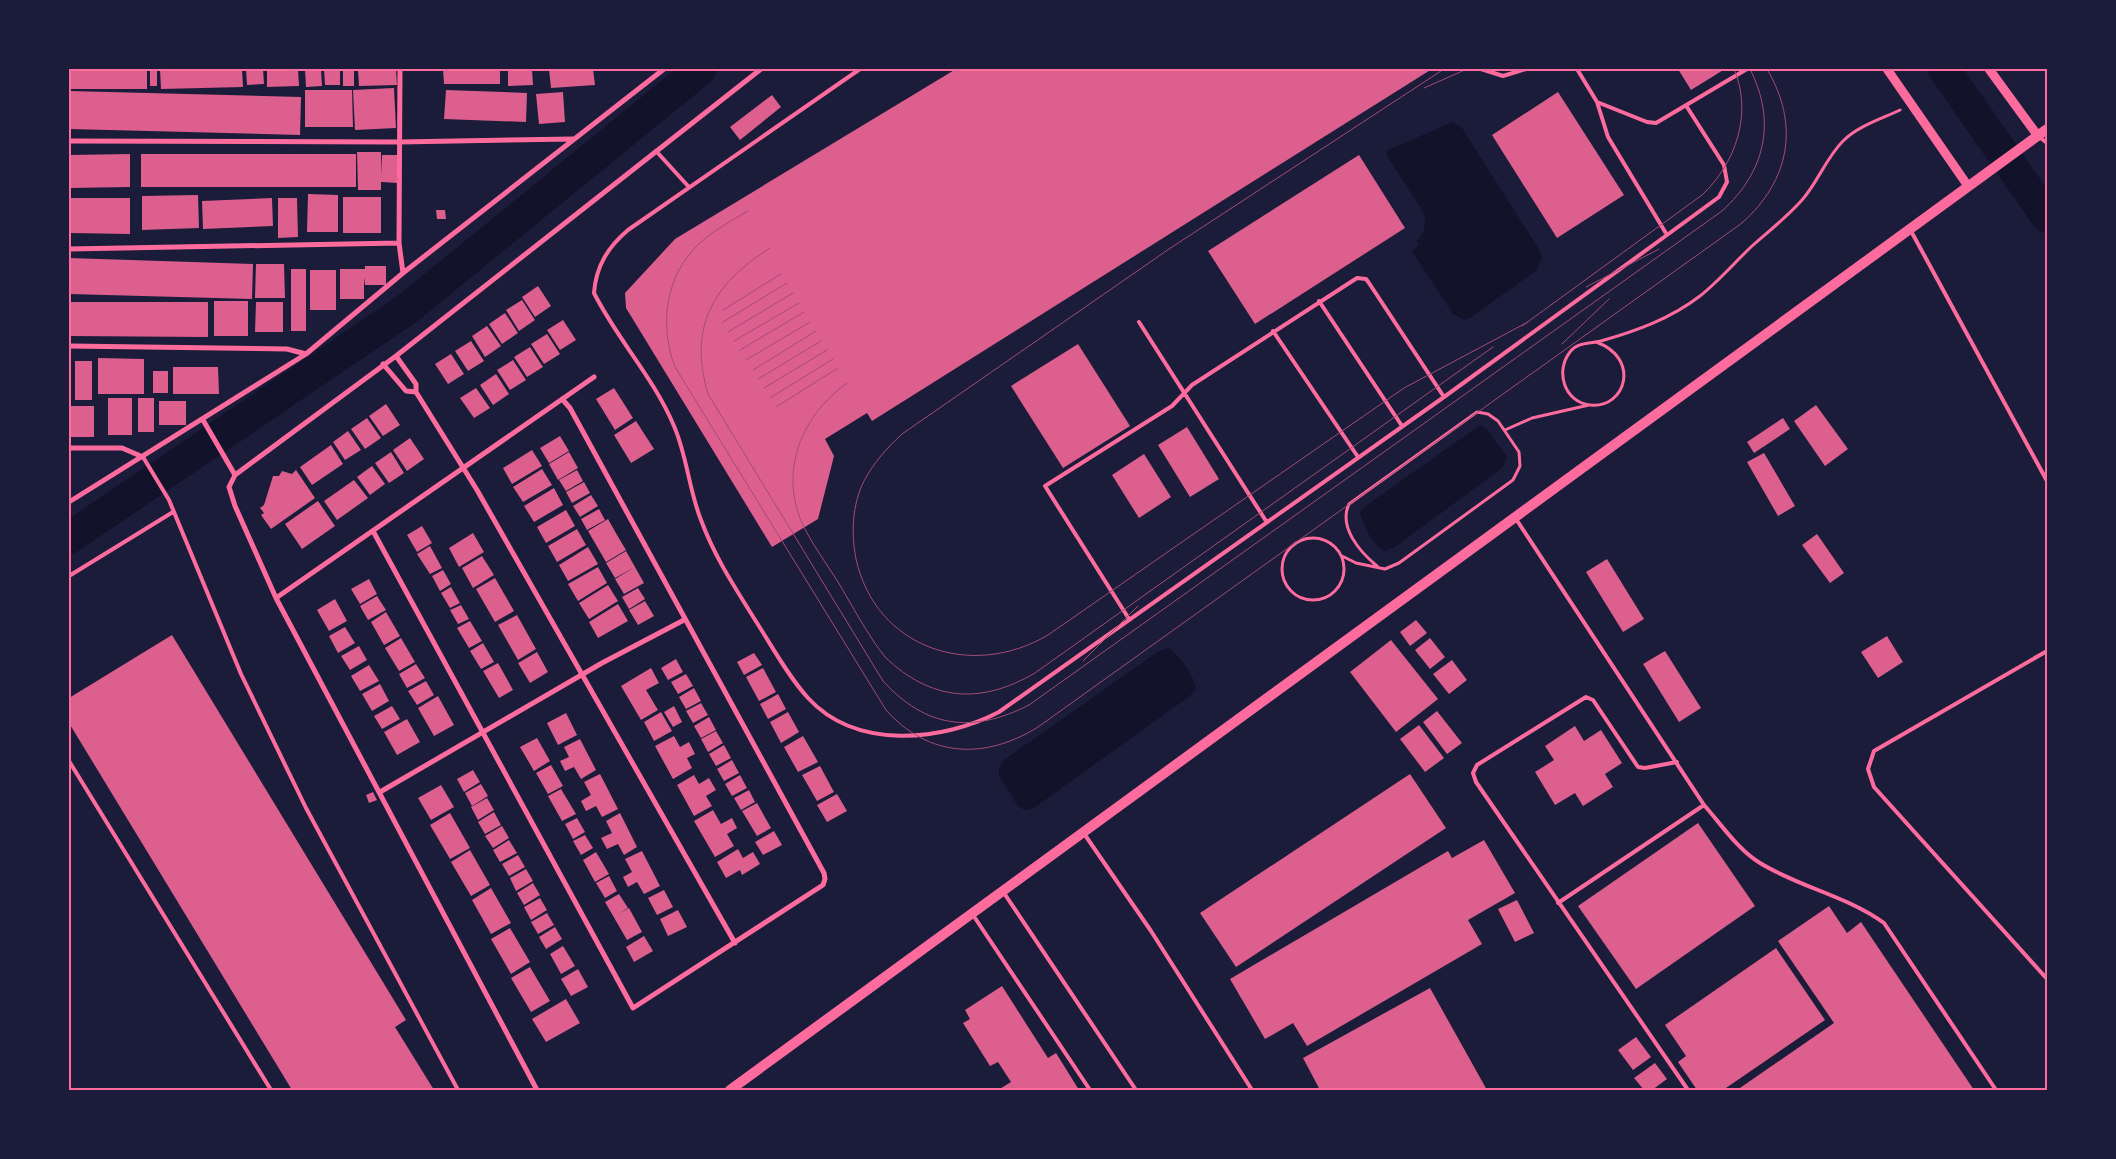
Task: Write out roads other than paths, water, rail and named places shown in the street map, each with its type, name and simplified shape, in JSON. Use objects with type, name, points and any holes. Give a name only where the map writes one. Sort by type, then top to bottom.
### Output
[{"type":"main road","points":[[730,1090],[1085,834],[1514,516],[2047,129]]},
{"type":"street","points":[[400,69],[399,243],[403,273]]},
{"type":"street","points":[[69,502],[306,354],[403,273],[664,69]]},
{"type":"street","points":[[537,1090],[276,598],[235,506],[229,488],[235,475],[396,356],[761,69]]},
{"type":"street","points":[[1887,69],[1968,186]]},
{"type":"street","points":[[1989,69],[2035,138]]},
{"type":"street","points":[[69,141],[399,142],[574,139]]},
{"type":"street","points":[[69,249],[399,243]]},
{"type":"street","points":[[69,346],[287,349],[306,354]]},
{"type":"street","points":[[396,356],[416,384],[416,392],[463,466],[735,943]]},
{"type":"street","points":[[384,364],[406,391],[416,392]]},
{"type":"street","points":[[276,598],[463,466],[594,377]]},
{"type":"street","points":[[373,531],[633,1008],[822,885],[825,879],[824,873],[684,620],[570,408],[562,399]]},
{"type":"street","points":[[202,420],[235,475]]},
{"type":"street","points":[[69,448],[122,448],[142,456]]},
{"type":"street","points":[[380,792],[583,674],[684,620]]},
{"type":"lane","points":[[860,69],[688,186],[617,240],[602,260],[595,275],[594,292],[673,424],[700,518],[715,557],[793,680],[809,699],[827,714],[845,724],[881,734],[923,735],[963,727],[999,712],[1444,397],[1719,197],[1727,182],[1724,165],[1687,107]]},
{"type":"lane","points":[[1481,69],[1491,74],[1503,76],[1526,69]]},
{"type":"lane","points":[[1577,69],[1597,102],[1612,145],[1667,235]]},
{"type":"lane","points":[[1597,102],[1647,122],[1656,123],[1687,107],[1747,69]]},
{"type":"lane","points":[[2035,138],[2047,143]]},
{"type":"lane","points":[[656,151],[688,186]]},
{"type":"lane","points":[[1910,229],[2047,481]]},
{"type":"lane","points":[[1129,619],[1045,486],[1172,406],[1192,385],[1352,279],[1366,279],[1444,397]]},
{"type":"lane","points":[[1319,301],[1402,426]]},
{"type":"lane","points":[[1139,322],[1266,522]]},
{"type":"lane","points":[[1273,331],[1358,457]]},
{"type":"lane","points":[[142,456],[166,495],[241,674],[306,808],[458,1090]]},
{"type":"lane","points":[[69,576],[173,512]]},
{"type":"lane","points":[[1514,516],[1678,762],[1704,805],[1734,839],[1760,863],[1865,911],[1884,923],[1996,1090]]},
{"type":"lane","points":[[2047,651],[1874,751],[1868,769],[1874,787],[2047,979]]},
{"type":"lane","points":[[1678,762],[1645,768],[1638,767],[1593,700],[1586,697],[1478,765],[1473,773],[1476,782],[1558,903],[1688,1090]]},
{"type":"lane","points":[[69,761],[271,1090]]},
{"type":"lane","points":[[1558,903],[1704,805]]},
{"type":"lane","points":[[1085,834],[1151,931],[1252,1090]]},
{"type":"lane","points":[[1004,893],[1136,1090]]},
{"type":"lane","points":[[973,915],[1090,1090]]},
{"type":"waterway","points":[[69,538],[407,309],[701,69]]},
{"type":"waterway","points":[[1944,69],[2047,217]]},
{"type":"tram line","points":[[1444,69],[1169,249],[902,434],[872,468],[864,481],[857,500],[853,529],[854,549],[867,590],[884,615],[906,634],[931,648],[959,654],[989,655],[1019,648],[1048,635],[1404,388],[1528,322]]},
{"type":"tram line","points":[[1424,88],[1467,69]]},
{"type":"tram line","points":[[1522,326],[1702,195],[1714,182],[1724,168],[1738,137],[1742,103],[1734,69]]},
{"type":"tram line","points":[[770,248],[733,277],[720,292],[710,309],[704,328],[701,348],[708,394],[883,681],[899,697],[916,709],[933,717],[951,722],[969,723],[988,720],[1029,705],[1722,211],[1737,196],[1748,180],[1757,163],[1762,145],[1764,127],[1763,108],[1750,69]]},
{"type":"tram line","points":[[748,211],[705,238],[688,256],[679,270],[672,285],[668,301],[667,318],[667,334],[675,367],[886,710],[903,726],[920,738],[958,749],[978,749],[1018,738],[1038,727],[1742,223],[1771,189],[1780,170],[1785,151],[1784,111],[1767,69]]},
{"type":"tram line","points":[[1586,287],[1659,249]]},
{"type":"tram line","points":[[723,310],[781,274]]},
{"type":"tram line","points":[[723,322],[787,283]]},
{"type":"tram line","points":[[728,332],[793,293]]},
{"type":"tram line","points":[[1562,344],[1609,299]]},
{"type":"tram line","points":[[734,341],[799,303]]},
{"type":"tram line","points":[[740,350],[804,312]]},
{"type":"tram line","points":[[746,360],[810,322]]},
{"type":"tram line","points":[[753,370],[816,331]]},
{"type":"tram line","points":[[758,379],[821,341]]},
{"type":"tram line","points":[[847,383],[831,396],[818,411],[807,427],[799,445],[794,464],[793,483],[795,503],[802,523],[866,630],[885,657],[902,672],[920,683],[938,690],[957,694],[975,694],[995,690],[1035,673],[1493,347]]},
{"type":"tram line","points":[[764,388],[827,350]]},
{"type":"tram line","points":[[770,398],[833,359]]},
{"type":"tram line","points":[[776,407],[838,368]]},
{"type":"tram line","points":[[1083,661],[1138,606]]}]
